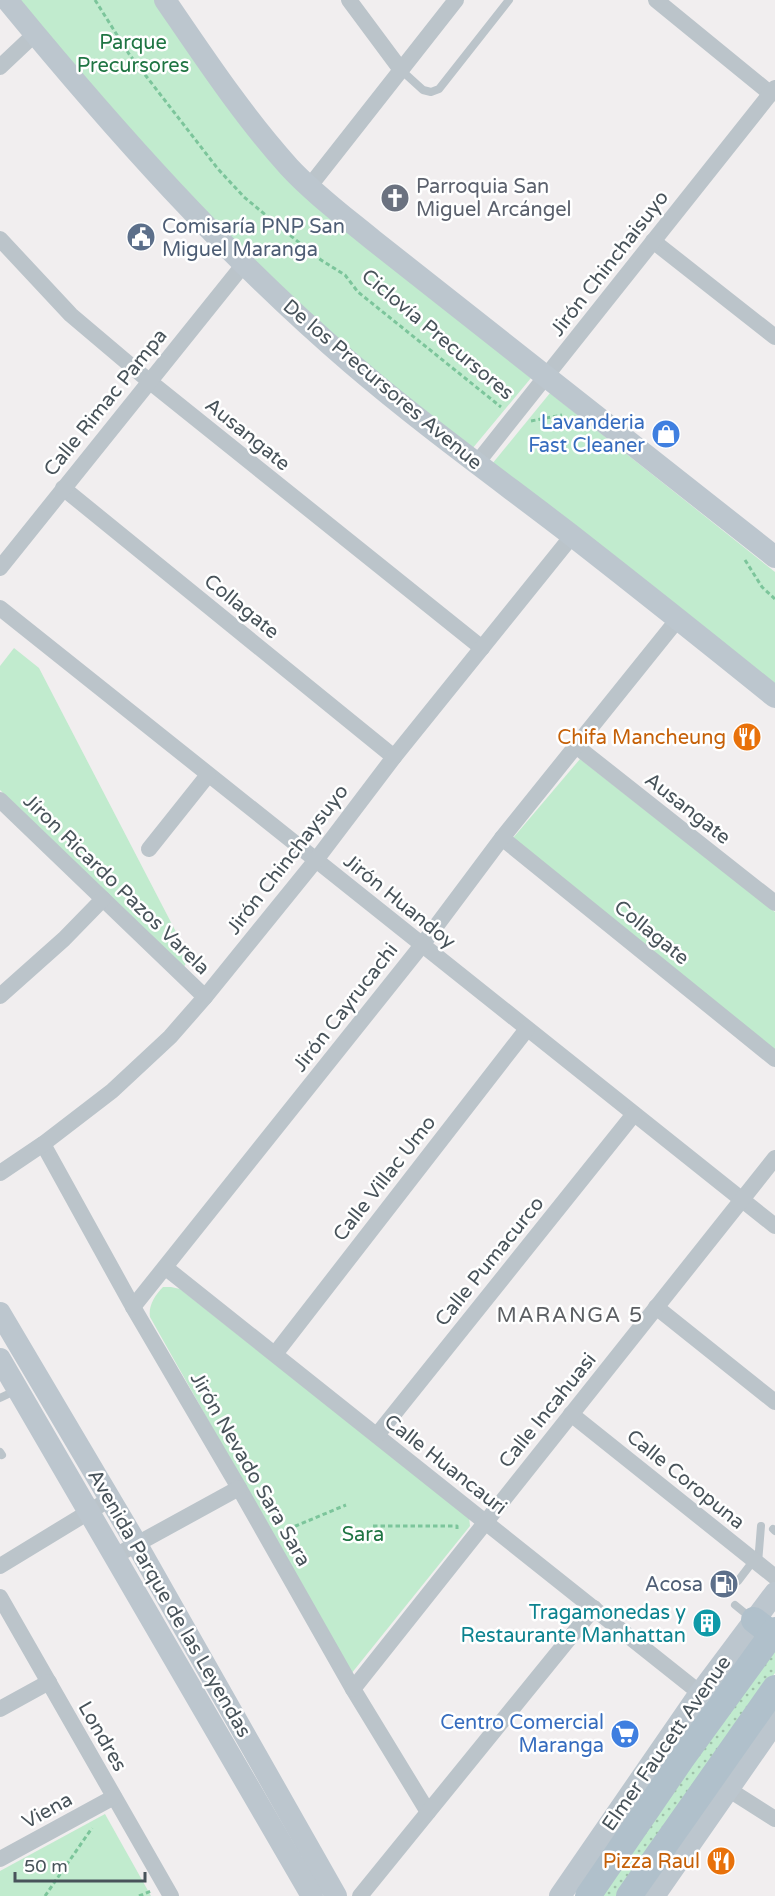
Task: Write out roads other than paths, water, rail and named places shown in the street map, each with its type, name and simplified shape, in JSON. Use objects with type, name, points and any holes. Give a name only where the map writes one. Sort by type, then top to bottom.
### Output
[{"type":"main road","name":"De los Precursores Avenue","points":[[8,0],[128,144],[244,264],[351,363],[775,697]]},
{"type":"main road","points":[[165,0],[262,135],[309,187],[775,557]]},
{"type":"main road","name":"Avenida Parque de las Leyendas","points":[[0,1313],[136,1543],[336,1896]]},
{"type":"main road","name":"Avenida Parque de las Leyendas","points":[[0,1359],[9,1394],[114,1556],[312,1896]]},
{"type":"main road","name":"Elmer Faucett Avenue","points":[[588,1896],[681,1760],[775,1593]]},
{"type":"main road","name":"Elmer Faucett Avenue","points":[[560,1896],[700,1693],[759,1622]]},
{"type":"main road","points":[[654,1896],[775,1688]]},
{"type":"main road","points":[[629,1896],[719,1784],[775,1722]]},
{"type":"street","points":[[349,0],[401,70]]},
{"type":"street","points":[[309,187],[456,0]]},
{"type":"street","points":[[656,0],[773,91]]},
{"type":"street","points":[[0,67],[35,34]]},
{"type":"street","name":"Jirón Chinchaisuyo","points":[[477,464],[773,91]]},
{"type":"street","name":"Ausangate","points":[[0,239],[71,315],[149,381],[482,648]]},
{"type":"street","points":[[653,241],[775,337]]},
{"type":"street","name":"Calle Rimac Pampa","points":[[0,568],[244,264]]},
{"type":"street","name":"Collagate","points":[[63,489],[394,757]]},
{"type":"street","name":"Jirón Chinchaysuyo","points":[[0,1173],[43,1144],[112,1091],[170,1037],[315,860],[394,757],[572,536]]},
{"type":"street","name":"Jirón Huandoy","points":[[0,608],[775,1226]]},
{"type":"street","name":"Jirón Cayrucachi","points":[[133,1307],[422,945],[502,838],[678,619]]},
{"type":"street","name":"Ausangate","points":[[576,746],[775,903]]},
{"type":"street","points":[[149,849],[208,774]]},
{"type":"street","name":"Jíron Ricardo Pazos Varela","points":[[2,806],[205,997]]},
{"type":"street","name":"Collagate","points":[[502,838],[775,1059]]},
{"type":"street","points":[[0,996],[64,939],[103,899]]},
{"type":"street","name":"Calle Villac Umo","points":[[275,1354],[527,1029]]},
{"type":"street","name":"Calle Pumacurco","points":[[376,1435],[634,1114]]},
{"type":"street","name":"Jirón Nevado Sara Sara","points":[[43,1144],[133,1307],[353,1689],[428,1812]]},
{"type":"street","name":"Calle Incahuasi","points":[[353,1689],[775,1158]]},
{"type":"street","name":"Calle Huancauri","points":[[166,1268],[700,1693]]},
{"type":"street","points":[[656,1307],[775,1402]]},
{"type":"street","name":"Calle Coropuna","points":[[571,1414],[775,1577]]},
{"type":"street","points":[[114,1556],[239,1488]]},
{"type":"street","points":[[0,1566],[110,1499]]},
{"type":"street","name":"Londres","points":[[0,1597],[171,1896]]},
{"type":"street","points":[[360,1896],[594,1608]]},
{"type":"street","points":[[0,1709],[49,1682]]},
{"type":"street","points":[[719,1784],[775,1819]]},
{"type":"street","name":"Viena","points":[[0,1859],[114,1797]]},
{"type":"lane","points":[[401,70],[423,90],[431,92],[439,89],[509,0]]},
{"type":"lane","points":[[738,1581],[756,1561],[761,1526]]},
{"type":"place","name":"Parroquia San Miguel Arcángel","points":[[395,198]]},
{"type":"place","name":"Comisaría PNP San Miguel Maranga","points":[[141,237]]},
{"type":"place","name":"Lavanderia Fast Cleaner","points":[[666,434]]},
{"type":"place","name":"Chifa Mancheung","points":[[747,737]]},
{"type":"place","name":"Acosa","points":[[724,1584]]},
{"type":"place","name":"Tragamonedas y Restaurante Manhattan","points":[[707,1623]]},
{"type":"place","name":"Centro Comercial Maranga","points":[[625,1734]]},
{"type":"place","name":"Pizza Raul","points":[[721,1861]]},
{"type":"district","name":"MARANGA 5","points":[[570,1315]]},
{"type":"park label","name":"Parque Precursores","points":[[133,54]]},
{"type":"park label","name":"Sara","points":[[363,1534]]}]
